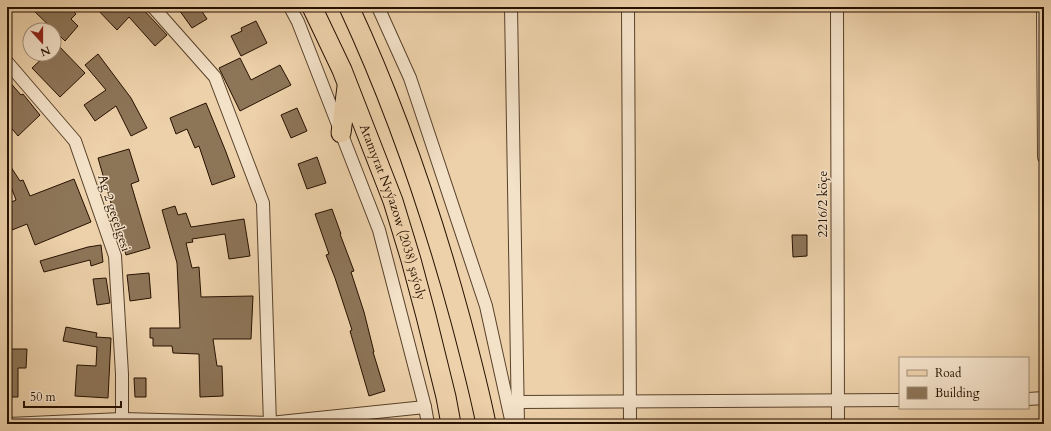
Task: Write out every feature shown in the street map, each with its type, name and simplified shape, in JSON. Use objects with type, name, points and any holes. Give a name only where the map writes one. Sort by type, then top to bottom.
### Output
[{"type":"main road","name":"Atamyrat Nyýazow (2038) şaýoly","points":[[312,7],[347,83],[393,201],[444,390],[451,424]]},
{"type":"main road","points":[[349,7],[368,47],[425,198],[450,279],[486,424]]},
{"type":"main road","points":[[341,133],[347,83]]},
{"type":"street","points":[[153,7],[215,77],[263,203],[270,423]]},
{"type":"street","points":[[290,7],[298,22],[379,230],[425,407],[428,424]]},
{"type":"street","points":[[378,7],[410,78],[486,306],[512,424]]},
{"type":"street","points":[[511,7],[518,402],[517,424]]},
{"type":"street","points":[[628,7],[630,424]]},
{"type":"street","name":"2216/2 köçe","points":[[837,7],[838,424]]},
{"type":"street","points":[[1043,7],[1044,157]]},
{"type":"street","name":"Ag 2 geçelgesi","points":[[7,62],[75,141],[115,256],[122,374],[122,422]]},
{"type":"street","points":[[1029,398],[1044,398]]},
{"type":"street","points":[[518,402],[899,400]]},
{"type":"street","points":[[8,424],[122,422],[270,423],[425,407]]},
{"type":"building","points":[[30,7],[69,7],[76,14],[71,19],[78,26],[65,41],[62,38],[62,22],[45,22]]},
{"type":"building","points":[[95,7],[141,7],[167,35],[155,46],[129,17],[117,30]]},
{"type":"building","points":[[177,7],[199,7],[207,19],[192,28]]},
{"type":"building","points":[[256,21],[267,43],[241,56],[231,36],[242,31],[241,28]]},
{"type":"building","points":[[62,49],[85,73],[60,97],[32,68],[38,62],[62,62]]},
{"type":"building","points":[[98,54],[131,98],[147,128],[131,136],[116,106],[95,121],[84,105],[106,90],[85,65]]},
{"type":"building","points":[[240,58],[251,80],[280,65],[291,85],[240,111],[219,68]]},
{"type":"building","points":[[7,79],[21,95],[23,94],[40,115],[18,136],[7,123]]},
{"type":"building","points":[[206,103],[235,177],[212,185],[199,146],[195,148],[187,129],[176,134],[170,118]]},
{"type":"building","points":[[297,108],[307,131],[291,138],[281,115]]},
{"type":"building","points":[[129,149],[139,181],[131,184],[150,248],[126,255],[98,158]]},
{"type":"building","points":[[317,157],[326,183],[307,189],[298,164]]},
{"type":"building","points":[[7,161],[20,181],[23,180],[30,196],[74,179],[91,222],[35,245],[27,224],[12,230],[7,218],[7,204],[16,200],[12,189],[7,182]]},
{"type":"building","points":[[175,206],[178,215],[186,213],[191,227],[244,219],[250,256],[229,259],[225,234],[192,239],[193,242],[186,243],[192,268],[199,267],[201,297],[253,296],[251,339],[213,339],[217,366],[222,366],[223,396],[200,397],[199,354],[173,353],[172,346],[153,346],[153,338],[150,338],[150,328],[180,328],[177,263],[162,210]]},
{"type":"building","points":[[332,209],[354,271],[351,272],[364,312],[373,352],[385,391],[369,396],[350,331],[352,330],[326,255],[329,254],[315,214]]},
{"type":"building","points":[[792,235],[807,235],[807,256],[793,257]]},
{"type":"building","points":[[101,245],[103,262],[91,266],[90,260],[44,272],[40,261],[88,247]]},
{"type":"building","points":[[149,273],[151,298],[130,301],[127,275]]},
{"type":"building","points":[[106,278],[110,303],[97,305],[93,279]]},
{"type":"building","points":[[66,327],[97,333],[96,337],[111,338],[108,398],[75,396],[77,365],[96,366],[97,347],[63,341]]},
{"type":"building","points":[[7,349],[27,349],[26,368],[18,368],[18,397],[7,397]]},
{"type":"building","points":[[134,378],[146,378],[146,397],[135,397]]}]
